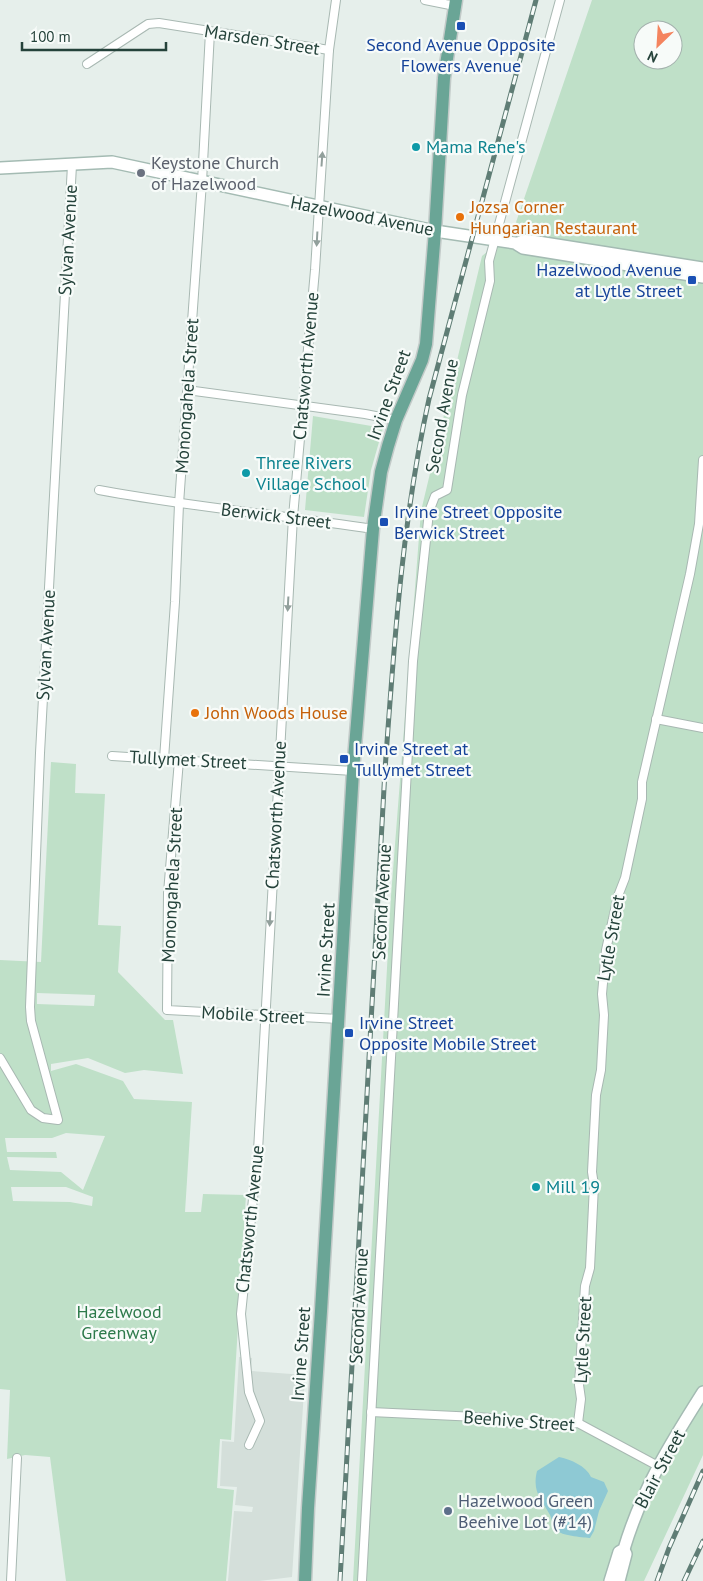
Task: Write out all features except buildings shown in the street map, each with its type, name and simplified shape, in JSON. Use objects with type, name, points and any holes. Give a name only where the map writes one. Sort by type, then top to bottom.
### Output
[{"type":"main road","points":[[435,231],[444,78],[455,3]]},
{"type":"main road","name":"Irvine Street","points":[[305,1581],[354,771],[373,529],[381,472],[396,420],[422,360],[428,329],[435,231]]},
{"type":"street","name":"Chatsworth Avenue","points":[[249,1445],[260,1421],[249,1392],[241,1314],[258,1151],[292,517],[316,270],[318,207],[329,50],[336,0]]},
{"type":"street","points":[[425,0],[455,3]]},
{"type":"street","name":"Second Avenue","points":[[362,1581],[413,661],[427,532],[431,504],[435,496],[447,490],[462,395],[490,281],[488,261],[560,0]]},
{"type":"street","name":"Marsden Street","points":[[87,64],[148,24],[159,23],[329,50]]},
{"type":"street","name":"Monongahela Street","points":[[164,760],[210,32]]},
{"type":"street","name":"Hazelwood Avenue","points":[[0,168],[112,162],[435,231],[518,244],[524,248],[703,277]]},
{"type":"street","name":"Sylvan Avenue","points":[[0,1058],[31,1110],[43,1118],[58,1120],[31,1021],[30,1007],[40,753],[72,165]]},
{"type":"street","name":"Hazelwood Avenue","points":[[518,244],[525,240],[703,268]]},
{"type":"street","points":[[187,390],[396,420]]},
{"type":"street","name":"Lytle Street","points":[[578,1423],[581,1399],[579,1385],[585,1286],[590,1268],[594,1185],[592,1172],[596,1095],[601,1070],[604,1015],[602,994],[606,950],[618,896],[625,878],[642,799],[642,782],[690,574],[699,524],[703,460]]},
{"type":"street","name":"Berwick Street","points":[[99,490],[179,504],[292,517],[373,529]]},
{"type":"street","points":[[656,719],[703,728]]},
{"type":"street","name":"Tullymet Street","points":[[112,756],[354,771]]},
{"type":"street","name":"Monongahela Street","points":[[167,1010],[168,892],[179,760]]},
{"type":"street","name":"Mobile Street","points":[[167,1010],[339,1019]]},
{"type":"street","name":"Blair Street","points":[[620,1581],[626,1554],[624,1549],[644,1492],[703,1392]]},
{"type":"street","name":"Beehive Street","points":[[371,1412],[477,1417],[503,1422],[555,1426],[578,1423],[658,1466]]},
{"type":"street","points":[[11,1581],[17,1458]]},
{"type":"street","name":"Blair Street","points":[[610,1581],[619,1552],[624,1549]]},
{"type":"shaded area","points":[[239,1357],[252,1358],[251,1371],[305,1375],[292,1577],[259,1581],[228,1581],[234,1511],[252,1512],[253,1507],[235,1505],[237,1487],[220,1486],[222,1441],[234,1442]]},
{"type":"green space","points":[[592,0],[703,0],[703,1455],[644,1581],[353,1581],[391,896],[421,511],[482,256],[513,231]]},
{"type":"green space","points":[[313,416],[383,428],[371,470],[364,517],[305,510]]},
{"type":"green space","name":"Hazelwood Greenway","points":[[51,762],[76,764],[75,793],[105,794],[98,925],[121,926],[118,972],[165,1020],[173,1020],[183,1074],[144,1070],[125,1073],[88,1058],[51,1064],[51,1071],[76,1064],[123,1081],[134,1099],[192,1102],[185,1212],[201,1212],[203,1194],[246,1195],[231,1440],[220,1439],[217,1488],[234,1490],[226,1581],[66,1581],[50,1457],[25,1455],[7,1459],[10,1390],[0,1389],[0,960],[41,962]],"holes":[[[37,993],[95,995],[94,1006],[37,1004]],[[66,1133],[105,1136],[83,1190],[61,1172],[10,1170],[7,1157],[57,1158],[56,1152],[7,1152],[5,1138],[52,1138]],[[11,1187],[66,1187],[93,1197],[92,1206],[70,1202],[13,1201]]]},
{"type":"water","points":[[559,1457],[582,1466],[591,1477],[604,1482],[608,1491],[590,1538],[565,1534],[557,1530],[538,1494],[536,1484],[537,1471]]},
{"type":"railway","points":[[340,1581],[385,770],[400,583],[412,491],[429,399],[536,0]]},
{"type":"railway","points":[[657,1581],[669,1548],[703,1471]]},
{"type":"railway","points":[[684,1581],[703,1541]]},
{"type":"place","name":"Second Avenue Opposite Flowers Avenue","points":[[461,26]]},
{"type":"place","name":"Mama Rene's","points":[[416,147]]},
{"type":"place","name":"Keystone Church of Hazelwood","points":[[141,173]]},
{"type":"place","name":"Jozsa Corner Hungarian Restaurant","points":[[460,217]]},
{"type":"place","name":"Hazelwood Avenue at Lytle Street","points":[[692,280]]},
{"type":"place","name":"Three Rivers Village School","points":[[246,473]]},
{"type":"place","name":"Irvine Street Opposite Berwick Street","points":[[384,522]]},
{"type":"place","name":"John Woods House","points":[[195,713]]},
{"type":"place","name":"Irvine Street at Tullymet Street","points":[[344,759]]},
{"type":"place","name":"Irvine Street Opposite Mobile Street","points":[[349,1033]]},
{"type":"place","name":"Mill 19","points":[[536,1187]]},
{"type":"place","name":"Hazelwood Green Beehive Lot (#14)","points":[[448,1511]]}]
